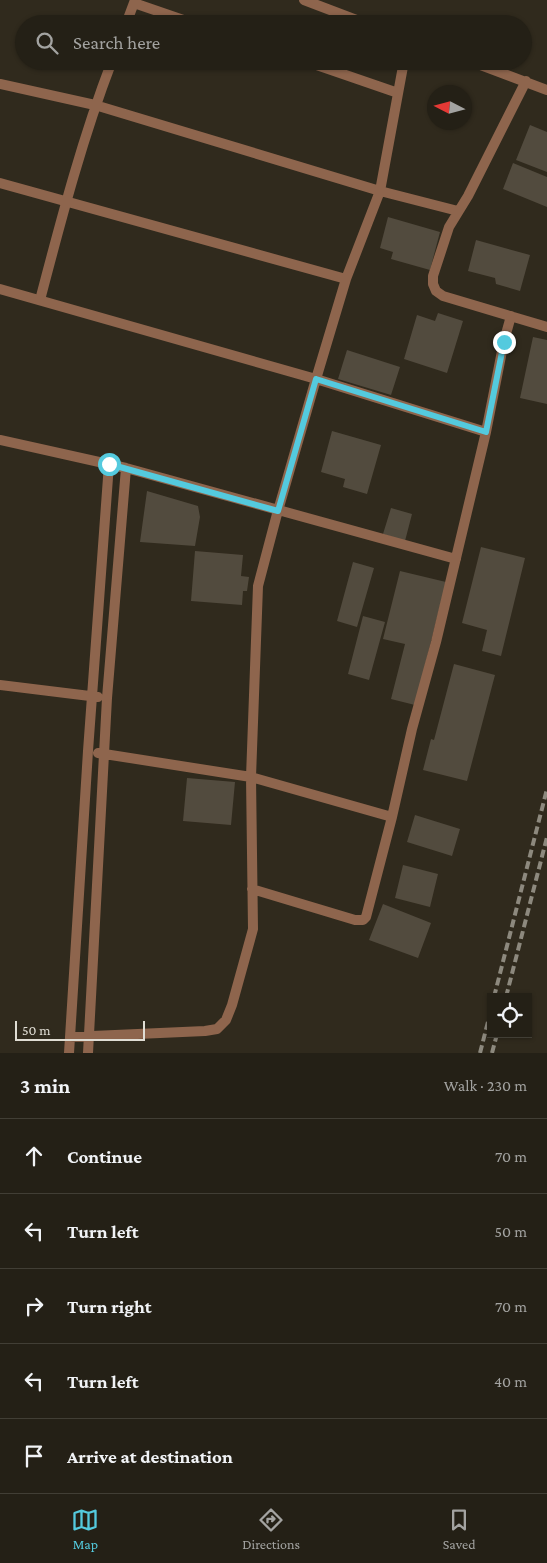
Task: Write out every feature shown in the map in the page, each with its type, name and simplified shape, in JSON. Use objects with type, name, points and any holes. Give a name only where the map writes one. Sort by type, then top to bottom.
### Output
[{"type":"street","points":[[304,0],[343,15]]},
{"type":"street","points":[[130,15],[135,2],[170,15]]},
{"type":"street","points":[[40,300],[65,202],[95,104],[108,70]]},
{"type":"street","points":[[331,70],[398,93]]},
{"type":"street","points":[[70,1037],[216,1029],[226,1020],[232,1006],[252,930],[250,777],[258,586],[346,279],[380,191],[402,70]]},
{"type":"street","points":[[495,70],[547,90]]},
{"type":"street","points":[[526,81],[468,196],[449,227],[433,276],[433,284],[436,291],[443,296],[547,327]]},
{"type":"street","points":[[0,84],[95,104],[380,191],[458,212]]},
{"type":"street","points":[[0,183],[346,279]]},
{"type":"street","points":[[0,289],[316,379],[486,432]]},
{"type":"street","points":[[252,890],[355,920],[363,920],[366,917],[392,818],[412,729],[436,642],[486,432],[511,316]]},
{"type":"street","points":[[0,440],[126,468],[456,559]]},
{"type":"street","points":[[69,1053],[88,751],[109,464]]},
{"type":"street","points":[[88,1053],[107,698],[126,468]]},
{"type":"street","points":[[0,685],[107,698]]},
{"type":"street","points":[[88,751],[250,777],[392,818]]},
{"type":"building","points":[[530,125],[547,132],[547,172],[516,160]]},
{"type":"building","points":[[513,163],[547,177],[547,207],[503,189]]},
{"type":"building","points":[[388,217],[440,232],[430,270],[391,259],[393,252],[380,248]]},
{"type":"building","points":[[476,240],[530,255],[520,291],[496,284],[495,278],[468,271]]},
{"type":"building","points":[[438,313],[463,321],[447,373],[404,359],[417,315],[435,321]]},
{"type":"building","points":[[533,337],[547,340],[547,404],[520,398]]},
{"type":"building","points":[[347,350],[400,367],[391,395],[338,379]]},
{"type":"building","points":[[332,431],[381,445],[367,494],[343,487],[345,479],[321,472]]},
{"type":"building","points":[[147,491],[198,506],[200,517],[195,546],[140,542]]},
{"type":"building","points":[[391,508],[412,514],[405,541],[383,534]]},
{"type":"building","points":[[481,547],[525,558],[501,656],[482,651],[487,630],[462,623]]},
{"type":"building","points":[[195,551],[243,555],[241,576],[249,577],[247,591],[243,591],[242,605],[191,601]]},
{"type":"building","points":[[353,562],[374,568],[357,627],[337,621]]},
{"type":"building","points":[[400,571],[446,582],[415,705],[391,699],[405,644],[383,639]]},
{"type":"building","points":[[363,616],[385,622],[369,680],[348,674]]},
{"type":"building","points":[[454,664],[495,675],[467,781],[423,770],[431,739],[434,740]]},
{"type":"building","points":[[187,778],[235,782],[231,825],[183,821]]},
{"type":"building","points":[[415,815],[460,829],[452,856],[407,842]]},
{"type":"building","points":[[403,865],[438,874],[430,907],[395,898]]},
{"type":"building","points":[[383,904],[431,923],[418,958],[369,940]]},
{"type":"railway","points":[[495,993],[547,789]]},
{"type":"railway","points":[[507,993],[547,837]]},
{"type":"railway","points":[[480,1053],[487,1026]]},
{"type":"railway","points":[[492,1053],[496,1038]]},
{"type":"route","points":[[109,464],[278,511],[316,379],[486,432],[504,342]]}]
